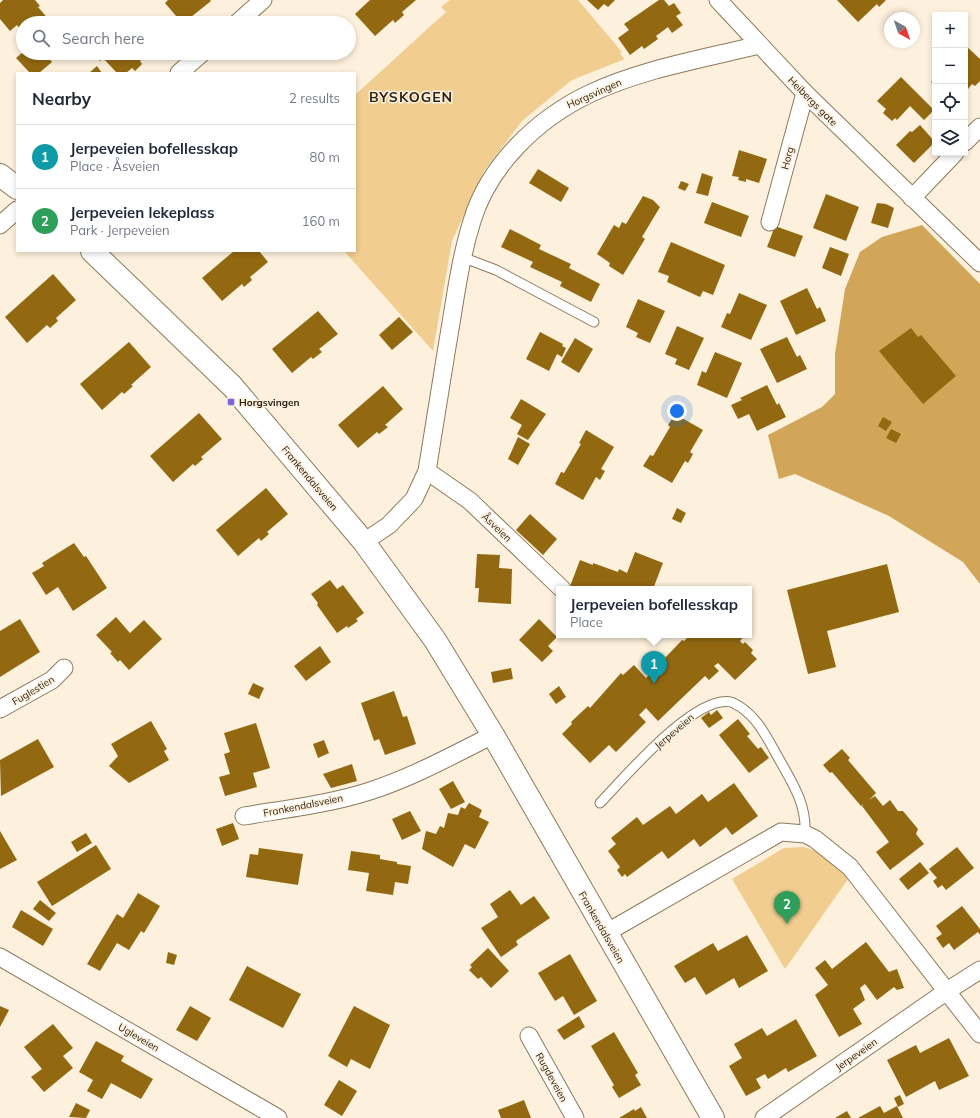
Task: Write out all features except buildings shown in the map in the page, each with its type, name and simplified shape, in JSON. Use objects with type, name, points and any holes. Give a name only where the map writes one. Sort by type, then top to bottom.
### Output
[{"type":"main road","points":[[0,175],[16,187]]},
{"type":"main road","name":"Frankendalsveien","points":[[93,252],[232,386],[364,542],[435,640],[493,735],[713,1118]]},
{"type":"street","points":[[245,16],[264,0]]},
{"type":"street","name":"Heibergs gate","points":[[718,0],[805,93],[980,263]]},
{"type":"street","name":"Horgsvingen","points":[[364,542],[389,525],[414,499],[427,470],[462,257],[472,219],[488,184],[508,156],[532,131],[562,108],[589,94],[631,77],[759,45]]},
{"type":"street","points":[[180,72],[194,60]]},
{"type":"street","name":"Horg","points":[[770,222],[805,93]]},
{"type":"street","points":[[968,139],[980,127]]},
{"type":"street","points":[[912,198],[952,156]]},
{"type":"street","points":[[0,225],[16,211]]},
{"type":"street","name":"Åsveien","points":[[427,470],[470,501],[559,586]]},
{"type":"street","name":"Fuglestien","points":[[0,709],[52,680],[64,668]]},
{"type":"street","name":"Frankendalsveien","points":[[244,816],[319,804],[370,791],[426,769],[493,735]]},
{"type":"street","points":[[606,933],[781,832],[805,834],[815,839],[850,867],[980,1034]]},
{"type":"street","name":"Ugleveien","points":[[0,957],[278,1118]]},
{"type":"street","name":"Jerpeveien","points":[[764,1118],[947,991],[980,970]]},
{"type":"street","name":"Rugdeveien","points":[[529,1036],[575,1118]]},
{"type":"lane","points":[[462,257],[496,270],[594,322]]},
{"type":"lane","name":"Jerpeveien","points":[[600,803],[670,732],[693,713],[713,703],[731,702],[747,712],[761,726],[799,796],[806,819],[805,834]]},
{"type":"shaded area","points":[[450,0],[578,0],[622,52],[620,54],[625,59],[572,80],[523,120],[484,171],[452,241],[433,351],[345,252],[356,252],[356,94],[446,12],[441,7]]},
{"type":"shaded area","points":[[922,225],[980,284],[980,584],[963,562],[889,516],[795,474],[779,479],[768,435],[822,407],[835,394],[835,354],[845,289],[860,252],[882,237]]},
{"type":"shaded area","points":[[804,847],[811,849],[829,859],[848,879],[785,969],[732,879],[784,848]]},
{"type":"place","name":"Horgsvingen","points":[[231,402]]},
{"type":"place","name":"Jerpeveien bofellesskap","points":[[654,684]]},
{"type":"place","name":"Jerpeveien lekeplass","points":[[787,924]]},
{"type":"district","name":"BYSKOGEN","points":[[411,97]]}]
